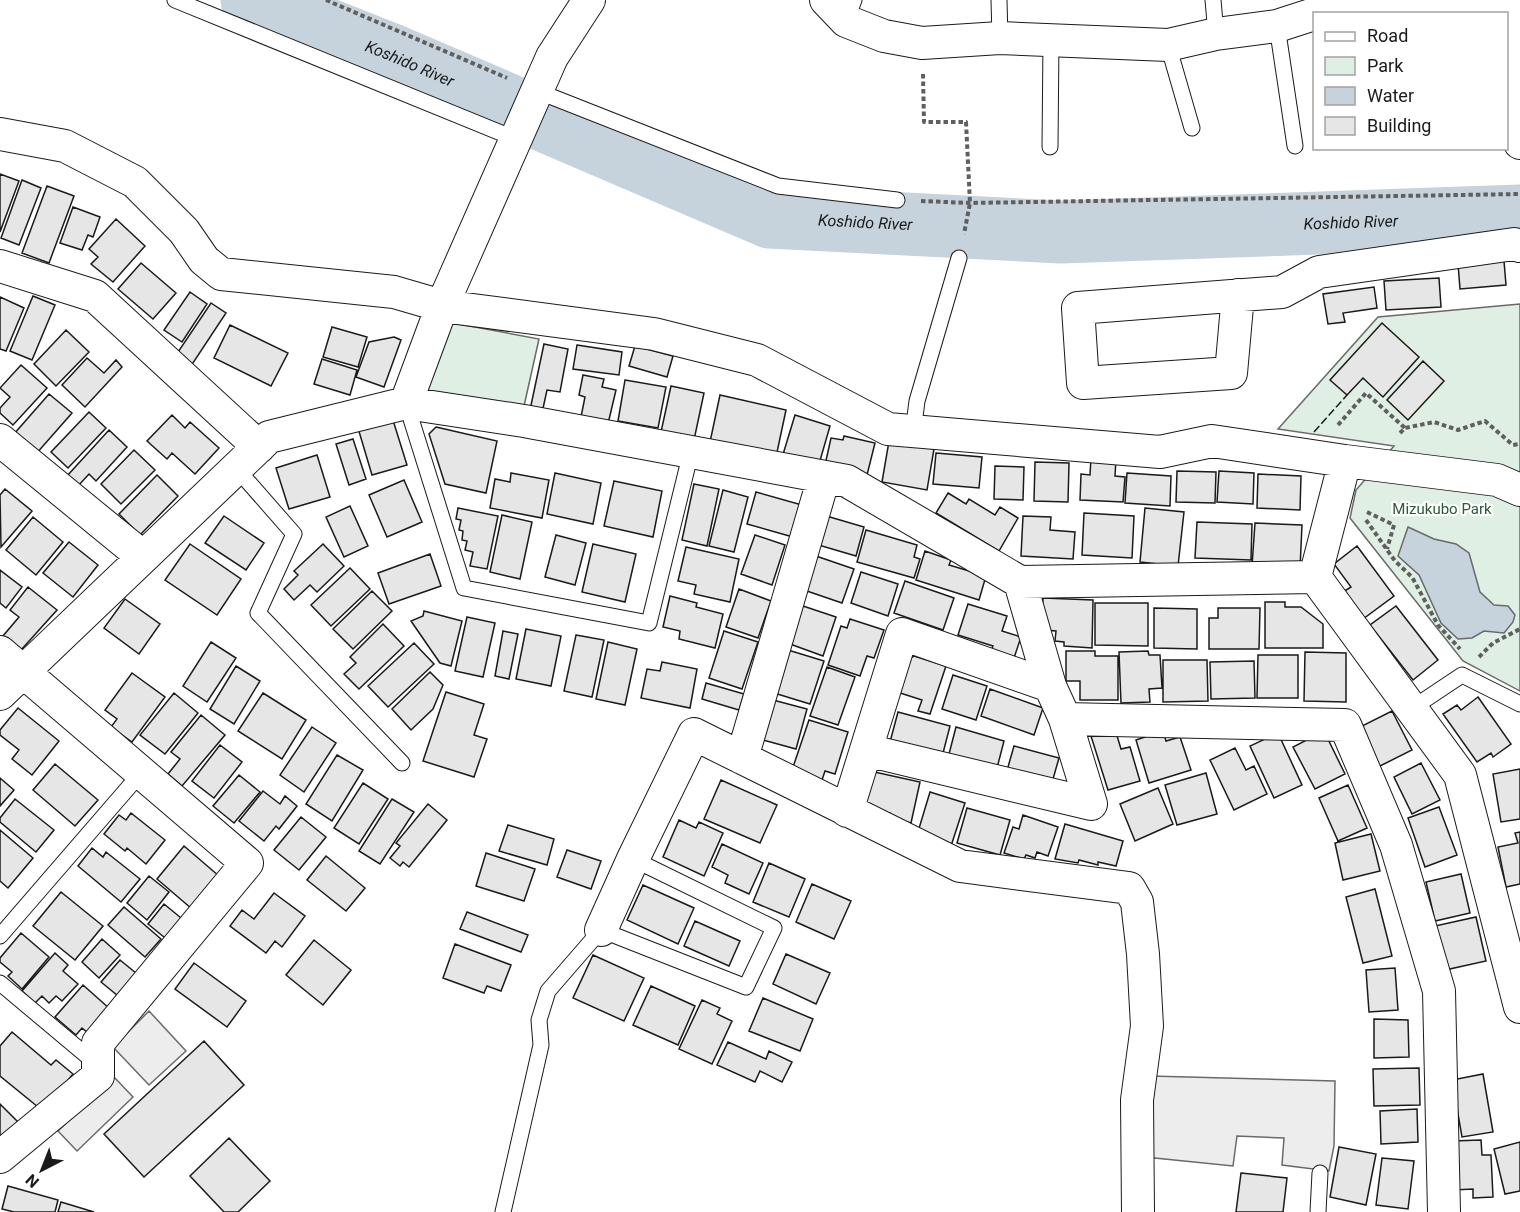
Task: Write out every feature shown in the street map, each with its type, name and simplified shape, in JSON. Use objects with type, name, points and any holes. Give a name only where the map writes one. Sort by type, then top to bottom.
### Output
[{"type":"street","points":[[406,403],[442,306],[552,57],[589,0]]},
{"type":"street","points":[[1362,12],[1489,0]]},
{"type":"street","points":[[1507,0],[1520,143]]},
{"type":"street","points":[[842,7],[884,36],[922,43],[1000,38],[1168,45],[1216,34],[1277,26],[1313,14]]},
{"type":"street","points":[[0,134],[64,146],[135,182],[184,231],[204,260],[221,274],[394,292],[442,306],[654,334],[757,360],[888,429],[1160,452],[1212,441],[1497,480],[1520,490]]},
{"type":"street","points":[[1238,295],[1231,373],[1083,383],[1078,308],[1238,295],[1282,292],[1319,272],[1518,236]]},
{"type":"street","points":[[0,266],[95,296],[259,447]]},
{"type":"street","points":[[0,694],[11,662],[143,557],[269,437],[406,403],[524,421],[847,481],[1020,582],[1315,577]]},
{"type":"street","points":[[0,440],[143,557]]},
{"type":"street","points":[[1315,577],[1346,501],[1345,461]]},
{"type":"street","points":[[742,758],[824,477]]},
{"type":"street","points":[[1315,577],[1460,775],[1520,1007]]},
{"type":"street","points":[[866,750],[1090,804],[1065,719],[1050,686],[1020,582]]},
{"type":"street","points":[[847,811],[902,634],[1050,686]]},
{"type":"street","points":[[0,1157],[98,1076],[98,1043],[247,863],[11,662]]},
{"type":"street","points":[[1065,719],[1345,725],[1396,845],[1439,991],[1447,1211]]},
{"type":"street","points":[[601,930],[633,858],[694,734],[960,866],[1129,888],[1137,902],[1143,954],[1147,1026],[1137,1100],[1138,1212]]},
{"type":"lane","points":[[175,0],[516,139]]},
{"type":"lane","points":[[999,0],[1000,38]]},
{"type":"lane","points":[[1213,0],[1216,34]]},
{"type":"lane","points":[[1277,26],[1295,147]]},
{"type":"lane","points":[[1050,147],[1051,40]]},
{"type":"lane","points":[[1168,45],[1192,128]]},
{"type":"lane","points":[[537,91],[778,186],[897,200]]},
{"type":"lane","points":[[913,432],[917,401],[959,258]]},
{"type":"lane","points":[[406,403],[464,588],[649,623],[691,452]]},
{"type":"lane","points":[[236,468],[294,534],[258,613],[402,763]]},
{"type":"lane","points":[[1412,709],[1462,675],[1520,704]]},
{"type":"lane","points":[[0,936],[141,773]]},
{"type":"lane","points":[[503,1212],[541,1045],[539,1020],[548,991],[601,930],[747,987],[774,928],[633,858]]},
{"type":"lane","points":[[0,983],[98,1065]]},
{"type":"lane","points":[[1318,1212],[1320,1173]]},
{"type":"path","points":[[326,0],[537,91]]},
{"type":"path","points":[[922,43],[924,122],[966,122],[970,203],[959,258]]},
{"type":"path","points":[[897,200],[970,203],[1520,194]]},
{"type":"path","points":[[1344,430],[1334,429],[1366,393],[1405,428]]},
{"type":"path","points":[[1396,437],[1405,428],[1434,422],[1458,430],[1485,421],[1513,445],[1520,444]]},
{"type":"path","points":[[1346,501],[1394,525],[1387,550]]},
{"type":"path","points":[[1346,501],[1412,577],[1438,625],[1458,648],[1476,660]]},
{"type":"path","points":[[1462,675],[1492,643],[1520,629]]},
{"type":"green space","name":"Mizukubo Park","points":[[1520,304],[1520,691],[1463,661],[1350,518],[1356,490],[1394,446],[1278,429],[1378,317]]},
{"type":"green space","points":[[448,322],[539,339],[522,415],[419,395]]},
{"type":"shaded area","points":[[149,1011],[186,1051],[149,1085],[113,1047]]},
{"type":"shaded area","points":[[1150,1076],[1335,1081],[1334,1146],[1329,1171],[1282,1165],[1284,1138],[1237,1136],[1233,1166],[1145,1157]]},
{"type":"shaded area","points":[[114,1077],[133,1097],[77,1151],[58,1131]]},
{"type":"water","points":[[1408,527],[1434,539],[1456,544],[1469,553],[1480,592],[1494,605],[1508,606],[1515,615],[1513,622],[1504,633],[1484,631],[1472,638],[1458,639],[1441,623],[1419,575],[1398,556]]},
{"type":"building","points":[[0,174],[19,181],[0,232]]},
{"type":"building","points":[[22,180],[41,188],[19,245],[1,238]]},
{"type":"building","points":[[47,186],[74,196],[49,263],[22,253]]},
{"type":"building","points":[[73,207],[100,217],[93,237],[88,235],[82,250],[60,243]]},
{"type":"building","points":[[116,219],[145,246],[113,282],[91,264],[98,257],[89,249]]},
{"type":"building","points":[[1504,261],[1506,285],[1460,289],[1458,264]]},
{"type":"building","points":[[141,263],[176,293],[153,319],[118,289]]},
{"type":"building","points":[[1439,278],[1441,307],[1386,310],[1384,281]]},
{"type":"building","points":[[1374,287],[1377,308],[1343,313],[1345,322],[1328,324],[1323,294]]},
{"type":"building","points":[[190,292],[207,304],[182,342],[164,330]]},
{"type":"building","points":[[33,296],[55,305],[32,360],[10,351]]},
{"type":"building","points":[[0,297],[24,308],[6,351],[0,349]]},
{"type":"building","points":[[211,303],[226,313],[191,366],[176,355]]},
{"type":"building","points":[[1382,323],[1419,357],[1383,397],[1363,378],[1347,395],[1330,380]]},
{"type":"building","points":[[230,325],[288,353],[271,386],[214,358]]},
{"type":"building","points":[[332,327],[367,337],[358,367],[323,357]]},
{"type":"building","points":[[66,330],[89,352],[56,386],[34,364]]},
{"type":"building","points":[[394,337],[401,340],[384,387],[356,377],[369,342]]},
{"type":"building","points":[[544,344],[568,349],[560,392],[547,390],[542,413],[530,410]]},
{"type":"building","points":[[577,345],[622,352],[619,375],[573,369]]},
{"type":"building","points":[[635,346],[673,356],[667,377],[629,366]]},
{"type":"building","points":[[87,358],[104,373],[116,360],[122,367],[85,407],[62,385]]},
{"type":"building","points":[[322,359],[357,370],[350,395],[314,384]]},
{"type":"building","points":[[1423,361],[1444,381],[1408,420],[1387,400]]},
{"type":"building","points":[[21,365],[47,388],[13,425],[0,413],[0,408],[10,397],[0,388]]},
{"type":"building","points":[[583,375],[604,379],[602,387],[616,390],[607,428],[580,422],[585,397],[579,395]]},
{"type":"building","points":[[625,380],[666,387],[658,428],[618,421]]},
{"type":"building","points":[[671,386],[704,393],[694,440],[661,432]]},
{"type":"building","points":[[49,394],[72,413],[36,454],[14,434]]},
{"type":"building","points":[[720,395],[786,410],[776,457],[710,442]]},
{"type":"building","points":[[89,412],[106,428],[68,468],[51,452]]},
{"type":"building","points":[[172,415],[185,428],[190,422],[219,448],[195,474],[172,453],[167,459],[147,441]]},
{"type":"building","points":[[795,415],[830,426],[817,471],[781,461]]},
{"type":"building","points":[[392,417],[407,465],[372,475],[358,428]]},
{"type":"building","points":[[436,427],[497,441],[486,493],[445,484],[429,434]]},
{"type":"building","points":[[109,430],[127,447],[96,481],[89,474],[78,486],[67,476]]},
{"type":"building","points":[[844,436],[875,443],[866,479],[825,465],[831,438],[843,440]]},
{"type":"building","points":[[353,439],[366,479],[349,485],[336,444]]},
{"type":"building","points":[[889,441],[934,449],[927,490],[882,482]]},
{"type":"building","points":[[134,450],[155,470],[121,504],[101,484]]},
{"type":"building","points":[[936,453],[982,457],[979,488],[933,484]]},
{"type":"building","points":[[317,455],[330,497],[289,509],[276,468]]},
{"type":"building","points":[[1091,458],[1116,459],[1115,476],[1125,477],[1123,502],[1080,500],[1081,474],[1090,475]]},
{"type":"building","points":[[1035,462],[1069,463],[1068,502],[1034,501]]},
{"type":"building","points":[[995,466],[1024,467],[1023,500],[994,499]]},
{"type":"building","points":[[1177,471],[1216,472],[1215,503],[1176,502]]},
{"type":"building","points":[[1219,471],[1254,473],[1253,504],[1217,502]]},
{"type":"building","points":[[511,473],[549,480],[542,518],[490,508],[495,479],[510,482]]},
{"type":"building","points":[[555,473],[601,483],[593,524],[547,514]]},
{"type":"building","points":[[1127,473],[1171,476],[1170,506],[1125,503]]},
{"type":"building","points":[[1258,474],[1301,476],[1300,510],[1257,508]]},
{"type":"building","points":[[157,475],[178,496],[140,535],[119,514]]},
{"type":"building","points":[[404,480],[422,522],[387,537],[369,495]]},
{"type":"building","points":[[614,481],[662,491],[653,537],[604,526]]},
{"type":"building","points":[[694,484],[719,489],[707,546],[682,540]]},
{"type":"building","points":[[5,489],[32,511],[1,547],[0,495]]},
{"type":"building","points":[[723,490],[748,497],[734,552],[709,546]]},
{"type":"building","points":[[756,492],[802,505],[793,537],[747,524]]},
{"type":"building","points":[[948,493],[966,504],[969,499],[995,515],[1000,507],[1018,518],[999,551],[936,513]]},
{"type":"building","points":[[350,506],[368,546],[344,557],[326,517]]},
{"type":"building","points":[[458,508],[498,516],[487,569],[470,566],[473,552],[465,550],[467,541],[462,540],[463,531],[459,530],[461,520],[456,519]]},
{"type":"building","points":[[1145,508],[1184,512],[1178,566],[1140,562]]},
{"type":"building","points":[[1084,513],[1134,516],[1132,558],[1082,555]]},
{"type":"building","points":[[502,515],[532,522],[520,579],[490,572]]},
{"type":"building","points":[[823,515],[864,527],[856,556],[815,544]]},
{"type":"building","points":[[224,516],[264,543],[246,570],[205,543]]},
{"type":"building","points":[[1023,516],[1051,517],[1050,530],[1075,532],[1073,559],[1021,556]]},
{"type":"building","points":[[33,517],[63,542],[36,575],[6,550]]},
{"type":"building","points":[[1197,522],[1252,524],[1251,560],[1195,558]]},
{"type":"building","points":[[1255,523],[1302,525],[1300,569],[1252,566]]},
{"type":"building","points":[[866,530],[917,545],[914,557],[920,559],[914,578],[857,562]]},
{"type":"building","points":[[556,535],[586,543],[575,585],[545,577]]},
{"type":"building","points":[[755,535],[785,545],[772,585],[741,574]]},
{"type":"building","points":[[69,542],[98,565],[73,597],[43,573]]},
{"type":"building","points":[[190,544],[241,579],[217,615],[165,580]]},
{"type":"building","points":[[323,544],[344,566],[317,592],[310,585],[294,600],[284,589],[298,575],[294,571]]},
{"type":"building","points":[[593,544],[636,554],[625,602],[582,592]]},
{"type":"building","points":[[1357,546],[1394,596],[1363,619],[1343,592],[1351,587],[1334,564]]},
{"type":"building","points":[[686,547],[739,559],[730,602],[694,594],[696,585],[678,581]]},
{"type":"building","points":[[925,551],[951,560],[949,565],[986,576],[979,600],[916,580]]},
{"type":"building","points":[[430,554],[441,586],[389,604],[378,573]]},
{"type":"building","points":[[813,555],[854,569],[842,603],[801,589]]},
{"type":"building","points":[[350,568],[370,589],[331,626],[311,605]]},
{"type":"building","points":[[0,570],[22,587],[6,608],[0,603]]},
{"type":"building","points":[[861,572],[898,584],[888,616],[851,603]]},
{"type":"building","points":[[905,581],[954,598],[943,630],[894,613]]},
{"type":"building","points":[[28,587],[57,610],[21,650],[3,636],[19,617],[10,610]]},
{"type":"building","points":[[739,589],[771,601],[758,638],[726,627]]},
{"type":"building","points":[[372,591],[392,611],[353,649],[333,629]]},
{"type":"building","points":[[670,596],[697,603],[696,607],[723,614],[715,648],[679,639],[680,631],[663,627]]},
{"type":"building","points":[[1043,598],[1093,600],[1092,648],[1064,646],[1064,642],[1055,641],[1056,631],[1045,630],[1042,622]]},
{"type":"building","points":[[125,599],[160,624],[139,654],[104,628]]},
{"type":"building","points":[[1265,602],[1285,602],[1285,607],[1301,607],[1323,624],[1323,648],[1265,648]]},
{"type":"building","points":[[1095,603],[1148,603],[1148,646],[1095,645]]},
{"type":"building","points":[[968,604],[1007,616],[1002,631],[1021,637],[1014,658],[991,651],[993,646],[958,635]]},
{"type":"building","points":[[803,606],[836,617],[823,656],[790,644]]},
{"type":"building","points":[[1396,606],[1438,660],[1413,680],[1370,625]]},
{"type":"building","points":[[1154,608],[1197,609],[1197,649],[1154,648]]},
{"type":"building","points":[[1218,608],[1260,608],[1259,649],[1209,649],[1209,618],[1218,618]]},
{"type":"building","points":[[424,611],[462,621],[451,666],[440,663],[411,621],[423,616]]},
{"type":"building","points":[[467,617],[495,623],[483,677],[455,671]]},
{"type":"building","points":[[850,619],[884,630],[874,658],[867,656],[860,676],[828,665],[841,626],[847,628]]},
{"type":"building","points":[[383,624],[404,646],[359,689],[344,674],[356,663],[350,657]]},
{"type":"building","points":[[526,629],[561,636],[551,686],[516,679]]},
{"type":"building","points":[[503,631],[518,634],[509,679],[495,676]]},
{"type":"building","points":[[724,631],[758,642],[742,689],[709,678]]},
{"type":"building","points":[[576,635],[604,640],[592,697],[564,691]]},
{"type":"building","points":[[211,642],[236,658],[207,702],[183,686]]},
{"type":"building","points":[[608,642],[637,649],[625,705],[596,699]]},
{"type":"building","points":[[414,643],[434,664],[388,707],[368,686]]},
{"type":"building","points":[[788,650],[824,661],[810,704],[774,693]]},
{"type":"building","points":[[1066,651],[1095,651],[1095,656],[1118,656],[1118,700],[1080,700],[1080,681],[1066,681]]},
{"type":"building","points":[[1148,651],[1149,655],[1160,655],[1162,688],[1149,689],[1150,702],[1121,703],[1119,652]]},
{"type":"building","points":[[1305,652],[1346,653],[1346,702],[1304,701]]},
{"type":"building","points":[[1258,655],[1298,655],[1298,698],[1257,698]]},
{"type":"building","points":[[914,656],[946,666],[930,714],[918,711],[922,700],[897,692],[907,660]]},
{"type":"building","points":[[1163,660],[1207,660],[1208,701],[1163,702]]},
{"type":"building","points":[[1254,661],[1255,698],[1211,699],[1210,662]]},
{"type":"building","points":[[662,662],[697,669],[690,708],[641,698],[647,669],[660,671]]},
{"type":"building","points":[[236,666],[260,681],[234,724],[210,709]]},
{"type":"building","points":[[827,667],[855,677],[838,725],[810,716]]},
{"type":"building","points":[[430,672],[443,685],[433,709],[411,730],[392,709]]},
{"type":"building","points":[[132,673],[165,697],[132,742],[111,727],[117,719],[105,710]]},
{"type":"building","points":[[953,675],[987,686],[976,720],[942,709]]},
{"type":"building","points":[[706,683],[744,694],[739,710],[702,699]]},
{"type":"building","points":[[990,689],[1043,708],[1034,735],[981,716]]},
{"type":"building","points":[[446,692],[484,704],[474,735],[487,739],[474,777],[423,761]]},
{"type":"building","points":[[174,693],[198,713],[165,754],[140,735]]},
{"type":"building","points":[[263,693],[306,720],[282,759],[238,731]]},
{"type":"building","points":[[1478,697],[1511,744],[1493,757],[1491,753],[1477,762],[1443,714],[1457,705],[1461,710]]},
{"type":"building","points":[[773,700],[807,709],[796,749],[763,740]]},
{"type":"building","points":[[18,708],[59,741],[32,775],[12,759],[19,750],[0,735],[0,730]]},
{"type":"building","points":[[1392,711],[1412,750],[1378,767],[1358,728]]},
{"type":"building","points":[[898,712],[950,726],[942,757],[890,742]]},
{"type":"building","points":[[201,715],[225,735],[182,786],[168,774],[180,759],[171,752]]},
{"type":"building","points":[[809,720],[848,732],[835,774],[825,771],[822,780],[792,770]]},
{"type":"building","points":[[312,727],[336,743],[304,792],[280,775]]},
{"type":"building","points":[[956,727],[1004,741],[997,768],[949,754]]},
{"type":"building","points":[[1115,729],[1121,749],[1130,747],[1140,781],[1108,790],[1091,736]]},
{"type":"building","points":[[1163,731],[1166,741],[1180,737],[1191,770],[1149,783],[1136,740]]},
{"type":"building","points":[[1324,731],[1345,774],[1315,789],[1293,747]]},
{"type":"building","points":[[1278,733],[1302,785],[1274,798],[1250,746]]},
{"type":"building","points":[[220,745],[242,762],[214,798],[192,781]]},
{"type":"building","points":[[1014,746],[1059,758],[1051,786],[1006,774]]},
{"type":"building","points":[[1235,748],[1246,770],[1254,766],[1267,794],[1234,810],[1210,760]]},
{"type":"building","points":[[337,755],[363,770],[332,821],[306,804]]},
{"type":"building","points":[[1421,763],[1440,800],[1412,814],[1394,777]]},
{"type":"building","points":[[55,764],[98,800],[75,826],[33,790]]},
{"type":"building","points":[[1520,769],[1520,819],[1501,822],[1493,774]]},
{"type":"building","points":[[870,771],[920,782],[911,823],[889,818],[890,813],[872,810],[863,804]]},
{"type":"building","points":[[1206,773],[1217,814],[1177,825],[1165,785]]},
{"type":"building","points":[[239,775],[260,792],[234,823],[213,806]]},
{"type":"building","points":[[0,778],[14,790],[0,806]]},
{"type":"building","points":[[721,780],[777,805],[760,843],[704,819]]},
{"type":"building","points":[[363,783],[388,799],[359,844],[334,828]]},
{"type":"building","points":[[1348,785],[1367,828],[1338,841],[1319,798]]},
{"type":"building","points":[[1158,788],[1173,824],[1135,841],[1120,804]]},
{"type":"building","points":[[263,791],[280,804],[285,796],[297,806],[279,829],[276,826],[264,841],[239,821]]},
{"type":"building","points":[[930,792],[965,803],[951,846],[917,835]]},
{"type":"building","points":[[15,799],[54,830],[36,852],[0,822],[0,818]]},
{"type":"building","points":[[392,799],[414,812],[380,864],[359,851]]},
{"type":"building","points":[[428,804],[447,820],[409,867],[403,862],[400,866],[390,858],[400,846],[396,843]]},
{"type":"building","points":[[1439,807],[1457,855],[1425,867],[1408,818]]},
{"type":"building","points":[[967,808],[1010,820],[1000,855],[957,843]]},
{"type":"building","points":[[131,813],[165,840],[146,864],[127,848],[125,851],[104,834],[119,815],[126,820]]},
{"type":"building","points":[[1023,815],[1058,827],[1048,856],[1037,852],[1035,858],[1026,855],[1024,859],[1004,853],[1013,827],[1019,829]]},
{"type":"building","points":[[301,817],[326,837],[299,870],[274,850]]},
{"type":"building","points":[[679,820],[696,828],[699,822],[723,833],[704,876],[663,857]]},
{"type":"building","points":[[1065,824],[1123,841],[1116,866],[1098,862],[1098,865],[1079,860],[1078,863],[1055,859]]},
{"type":"building","points":[[508,825],[554,839],[547,865],[499,851]]},
{"type":"building","points":[[0,830],[33,858],[8,888],[0,881]]},
{"type":"building","points":[[1520,832],[1520,884],[1506,887],[1498,847],[1518,843],[1515,833]]},
{"type":"building","points":[[1371,834],[1380,871],[1343,880],[1335,843]]},
{"type":"building","points":[[722,844],[763,863],[749,894],[725,883],[728,875],[712,867]]},
{"type":"building","points":[[184,846],[219,876],[192,909],[157,879]]},
{"type":"building","points":[[92,848],[103,857],[106,852],[140,879],[121,902],[78,866]]},
{"type":"building","points":[[567,850],[601,861],[591,889],[557,877]]},
{"type":"building","points":[[486,853],[535,869],[524,901],[476,886]]},
{"type":"building","points":[[326,856],[365,888],[346,911],[307,880]]},
{"type":"building","points":[[769,863],[805,879],[789,917],[753,902]]},
{"type":"building","points":[[1461,874],[1470,913],[1435,921],[1426,882]]},
{"type":"building","points":[[149,876],[169,892],[147,920],[127,903]]},
{"type":"building","points":[[812,884],[851,901],[834,939],[796,922]]},
{"type":"building","points":[[643,885],[694,908],[678,944],[627,920]]},
{"type":"building","points":[[1375,889],[1392,956],[1363,963],[1346,897]]},
{"type":"building","points":[[61,892],[103,926],[75,960],[33,926]]},
{"type":"building","points":[[274,893],[305,916],[282,947],[275,941],[266,953],[230,926],[242,910],[254,919]]},
{"type":"building","points":[[164,904],[186,922],[170,942],[148,924]]},
{"type":"building","points":[[124,907],[161,939],[145,957],[108,925]]},
{"type":"building","points":[[467,912],[528,935],[521,952],[460,929]]},
{"type":"building","points":[[1476,917],[1486,961],[1445,970],[1435,926]]},
{"type":"building","points":[[695,921],[740,941],[729,966],[684,946]]},
{"type":"building","points":[[21,933],[49,957],[22,989],[8,976],[12,972],[0,962],[0,958]]},
{"type":"building","points":[[102,939],[120,955],[99,978],[82,962]]},
{"type":"building","points":[[314,940],[351,970],[323,1005],[286,975]]},
{"type":"building","points":[[455,944],[511,965],[501,991],[487,986],[484,993],[443,978]]},
{"type":"building","points":[[55,953],[68,965],[63,971],[78,984],[62,1001],[56,996],[49,1003],[42,996],[35,1003],[22,991]]},
{"type":"building","points":[[786,954],[830,973],[816,1004],[773,984]]},
{"type":"building","points":[[593,955],[644,978],[624,1021],[573,998]]},
{"type":"building","points":[[120,960],[142,978],[123,1000],[101,982]]},
{"type":"building","points":[[194,963],[246,1001],[227,1027],[175,989]]},
{"type":"building","points":[[1395,968],[1398,1010],[1369,1012],[1366,970]]},
{"type":"building","points":[[83,985],[110,1009],[89,1034],[82,1028],[76,1035],[55,1017]]},
{"type":"building","points":[[651,986],[695,1006],[678,1045],[633,1025]]},
{"type":"building","points":[[763,998],[813,1019],[800,1051],[749,1031]]},
{"type":"building","points":[[702,1000],[720,1008],[717,1014],[732,1021],[712,1064],[679,1049]]},
{"type":"building","points":[[1374,1019],[1408,1020],[1409,1057],[1374,1058]]},
{"type":"building","points":[[12,1032],[51,1065],[56,1060],[73,1074],[43,1111],[0,1076],[0,1046]]},
{"type":"building","points":[[204,1041],[244,1085],[144,1177],[104,1134]]},
{"type":"building","points":[[728,1042],[766,1059],[769,1051],[792,1062],[782,1082],[760,1071],[755,1082],[717,1065]]},
{"type":"building","points":[[1419,1068],[1420,1105],[1374,1106],[1373,1069]]},
{"type":"building","points":[[1483,1074],[1493,1132],[1462,1137],[1452,1080]]},
{"type":"building","points":[[0,1104],[19,1123],[0,1142]]},
{"type":"building","points":[[1417,1109],[1418,1142],[1381,1144],[1380,1111]]},
{"type":"building","points":[[229,1138],[270,1181],[238,1212],[224,1212],[190,1176]]},
{"type":"building","points":[[1481,1140],[1482,1155],[1491,1155],[1493,1197],[1473,1198],[1473,1189],[1454,1190],[1452,1141]]},
{"type":"building","points":[[1520,1142],[1520,1191],[1505,1194],[1494,1149]]},
{"type":"building","points":[[1339,1147],[1376,1154],[1366,1205],[1330,1197]]},
{"type":"building","points":[[1382,1158],[1414,1161],[1408,1209],[1376,1205]]},
{"type":"building","points":[[1241,1173],[1287,1178],[1283,1212],[1236,1212]]},
{"type":"building","points":[[8,1186],[58,1200],[55,1212],[14,1212],[2,1209]]},
{"type":"building","points":[[61,1202],[94,1212],[58,1212]]},
{"type":"waterway","name":"Koshido River","points":[[252,0],[389,54],[770,217],[1061,232],[1520,216]]},
{"type":"fence","points":[[1314,432],[1347,395]]}]
